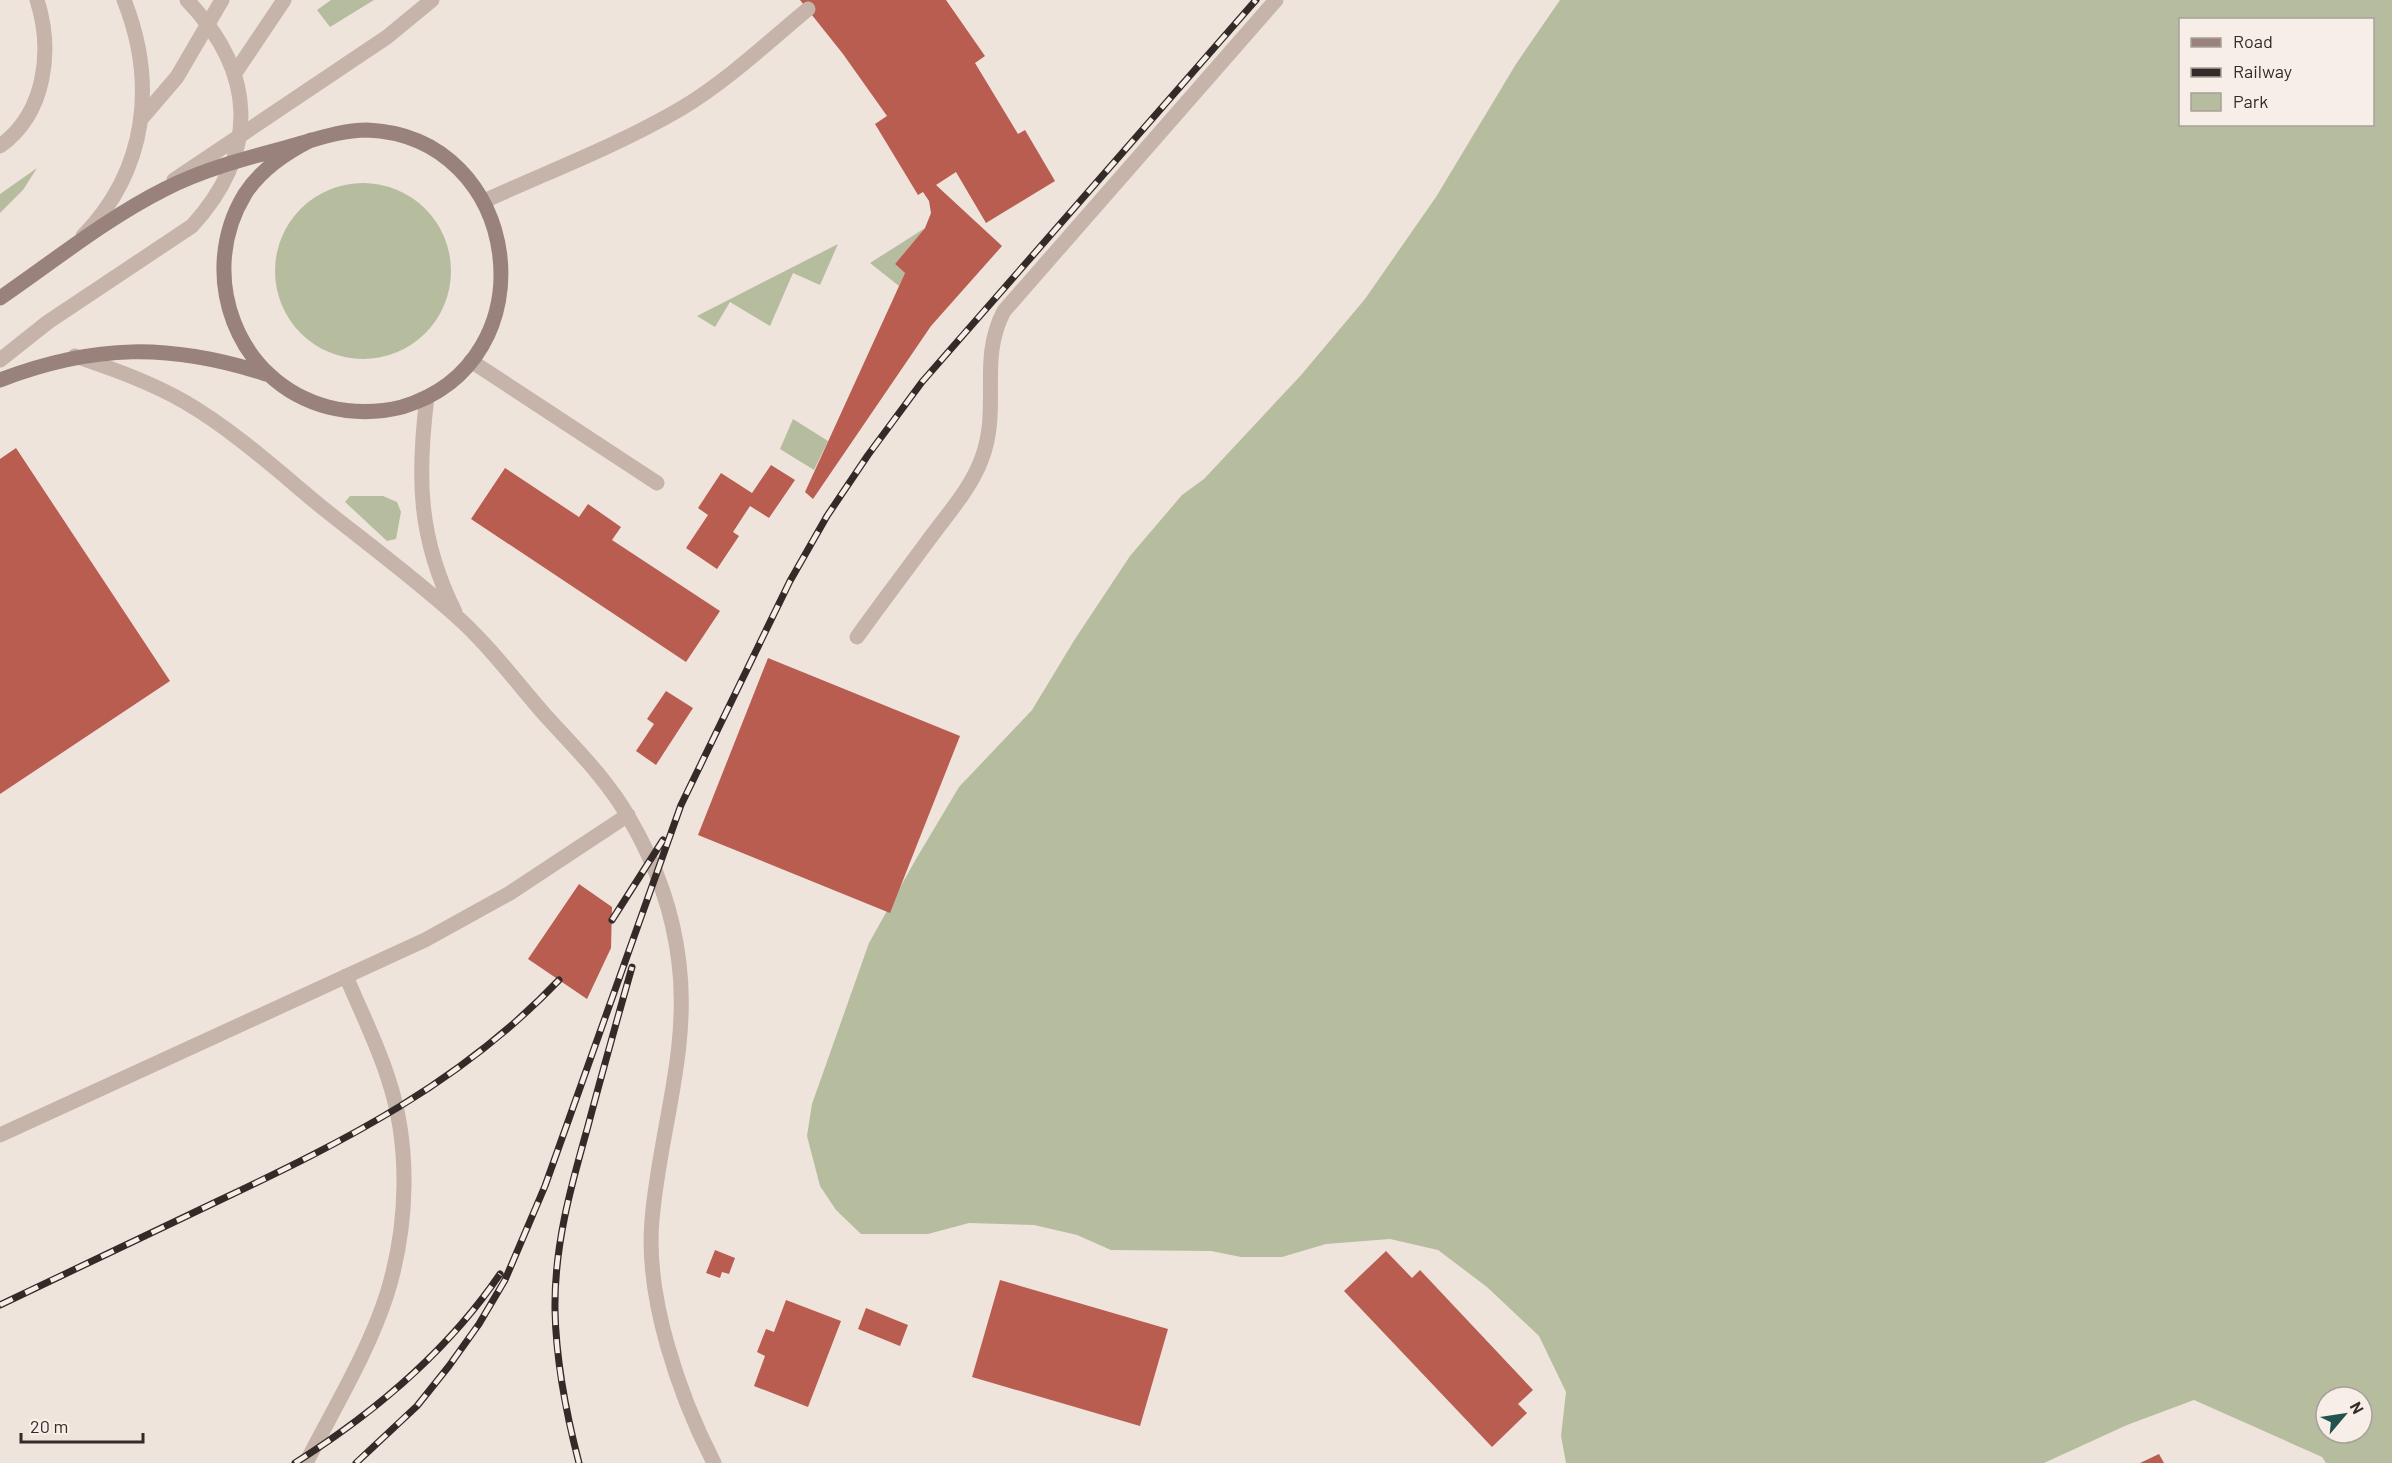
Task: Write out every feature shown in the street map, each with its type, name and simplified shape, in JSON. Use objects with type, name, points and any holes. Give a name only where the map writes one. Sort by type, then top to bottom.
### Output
[{"type":"main road","points":[[0,298],[142,202],[189,178],[234,162],[311,140],[338,133],[367,130],[394,135],[422,144],[446,159],[467,178],[484,201],[495,227],[502,255],[502,284],[497,311],[486,338],[471,361],[451,381],[427,397],[401,407],[373,412],[344,411],[316,404],[291,392],[268,375],[250,354],[235,329],[226,302],[223,273],[225,245],[232,218],[246,192],[264,171],[286,153],[311,140]]},
{"type":"main road","points":[[0,380],[36,366],[75,356],[115,351],[163,351],[231,363],[268,375]]},
{"type":"lane","points":[[0,146],[22,123],[35,100],[44,74],[47,48],[44,21],[37,0]]},
{"type":"lane","points":[[61,257],[85,235],[106,209],[122,181],[134,151],[141,119],[144,87],[141,54],[124,0]]},
{"type":"lane","points":[[0,360],[48,322],[192,226],[211,205],[234,162],[239,136],[240,101],[235,73],[225,48],[210,23],[187,0]]},
{"type":"lane","points":[[141,119],[177,77],[222,0]]},
{"type":"lane","points":[[235,73],[284,0]]},
{"type":"lane","points":[[142,202],[387,37],[432,0]]},
{"type":"lane","points":[[857,637],[962,495],[982,458],[992,414],[989,368],[991,344],[1004,311],[1276,0]]},
{"type":"lane","points":[[484,201],[649,126],[683,107],[746,62],[808,9]]},
{"type":"lane","points":[[75,356],[150,384],[186,403],[230,432],[458,617],[607,784],[628,815],[657,875],[671,919],[679,962],[682,1007],[680,1051],[651,1222],[653,1264],[659,1306],[671,1358],[683,1395],[714,1463]]},
{"type":"lane","points":[[471,361],[657,483]]},
{"type":"lane","points":[[427,397],[420,471],[425,529],[440,579],[458,617]]},
{"type":"lane","points":[[0,1135],[425,940],[510,893],[628,815]]},
{"type":"lane","points":[[306,1463],[369,1338],[386,1295],[398,1249],[403,1203],[401,1140],[388,1078],[346,976]]},
{"type":"green space","points":[[331,0],[374,0],[330,27],[317,10]]},
{"type":"green space","points":[[1560,0],[2392,0],[2392,1463],[2326,1463],[2322,1457],[2194,1400],[2127,1425],[2044,1463],[1566,1463],[1561,1436],[1566,1392],[1539,1336],[1487,1287],[1438,1250],[1390,1239],[1326,1244],[1282,1257],[1241,1257],[1211,1251],[1111,1250],[1077,1235],[1034,1225],[969,1223],[928,1234],[861,1234],[836,1210],[820,1186],[807,1136],[812,1104],[869,943],[916,859],[959,787],[1032,710],[1075,639],[1130,556],[1182,495],[1204,479],[1302,374],[1365,299],[1436,197],[1516,64]]},
{"type":"green space","points":[[37,168],[23,190],[0,213],[0,194]]},
{"type":"green space","points":[[363,183],[380,184],[397,189],[426,208],[445,237],[450,254],[450,288],[445,305],[426,334],[397,353],[380,358],[363,359],[346,358],[329,353],[300,334],[281,305],[276,288],[275,271],[276,254],[281,237],[300,208],[329,189],[346,184]]},
{"type":"green space","points":[[925,228],[895,264],[905,273],[899,286],[870,263]]},
{"type":"green space","points":[[838,244],[820,285],[793,273],[770,326],[730,302],[715,327],[697,316]]},
{"type":"green space","points":[[793,419],[828,441],[814,470],[780,449]]},
{"type":"green space","points":[[350,496],[383,496],[397,502],[401,512],[396,539],[387,541],[345,502]]},
{"type":"building","points":[[800,0],[946,0],[985,56],[975,63],[1018,134],[1025,130],[1055,181],[986,223],[956,172],[936,185],[1002,246],[931,326],[813,499],[805,492],[905,273],[895,264],[925,228],[931,213],[929,201],[923,192],[918,195],[875,124],[887,116],[843,54]]},
{"type":"building","points":[[16,448],[170,681],[0,794],[0,459]]},
{"type":"building","points":[[771,465],[795,480],[769,518],[750,506],[733,532],[739,536],[717,569],[686,548],[708,515],[698,508],[721,473],[752,493]]},
{"type":"building","points":[[505,468],[579,517],[588,504],[621,527],[612,540],[720,611],[686,662],[471,519]]},
{"type":"building","points":[[768,658],[960,736],[890,913],[698,835]]},
{"type":"building","points":[[666,691],[693,708],[656,765],[636,751],[654,724],[647,719]]},
{"type":"building","points":[[579,884],[612,907],[611,948],[587,999],[528,959]]},
{"type":"building","points":[[715,1250],[735,1258],[729,1274],[722,1272],[720,1278],[706,1273]]},
{"type":"building","points":[[1386,1251],[1412,1278],[1420,1270],[1533,1390],[1518,1404],[1527,1413],[1492,1447],[1344,1291]]},
{"type":"building","points":[[1000,1280],[1168,1329],[1140,1426],[972,1377]]},
{"type":"building","points":[[786,1300],[841,1321],[808,1407],[754,1386],[765,1356],[757,1352],[766,1329],[774,1332]]},
{"type":"building","points":[[866,1308],[908,1325],[900,1346],[858,1329]]},
{"type":"building","points":[[2159,1454],[2164,1463],[2140,1463]]},
{"type":"railway","points":[[356,1463],[417,1406],[479,1324],[505,1280],[545,1186],[681,805],[790,581],[827,516],[868,455],[922,382],[1256,0]]},
{"type":"railway","points":[[612,920],[663,840]]},
{"type":"railway","points":[[579,1463],[566,1406],[557,1349],[555,1310],[557,1263],[576,1171],[632,967]]},
{"type":"railway","points":[[0,1305],[265,1179],[356,1132],[399,1107],[482,1050],[521,1017],[559,980]]},
{"type":"railway","points":[[295,1463],[353,1423],[407,1379],[457,1329],[500,1274]]}]
